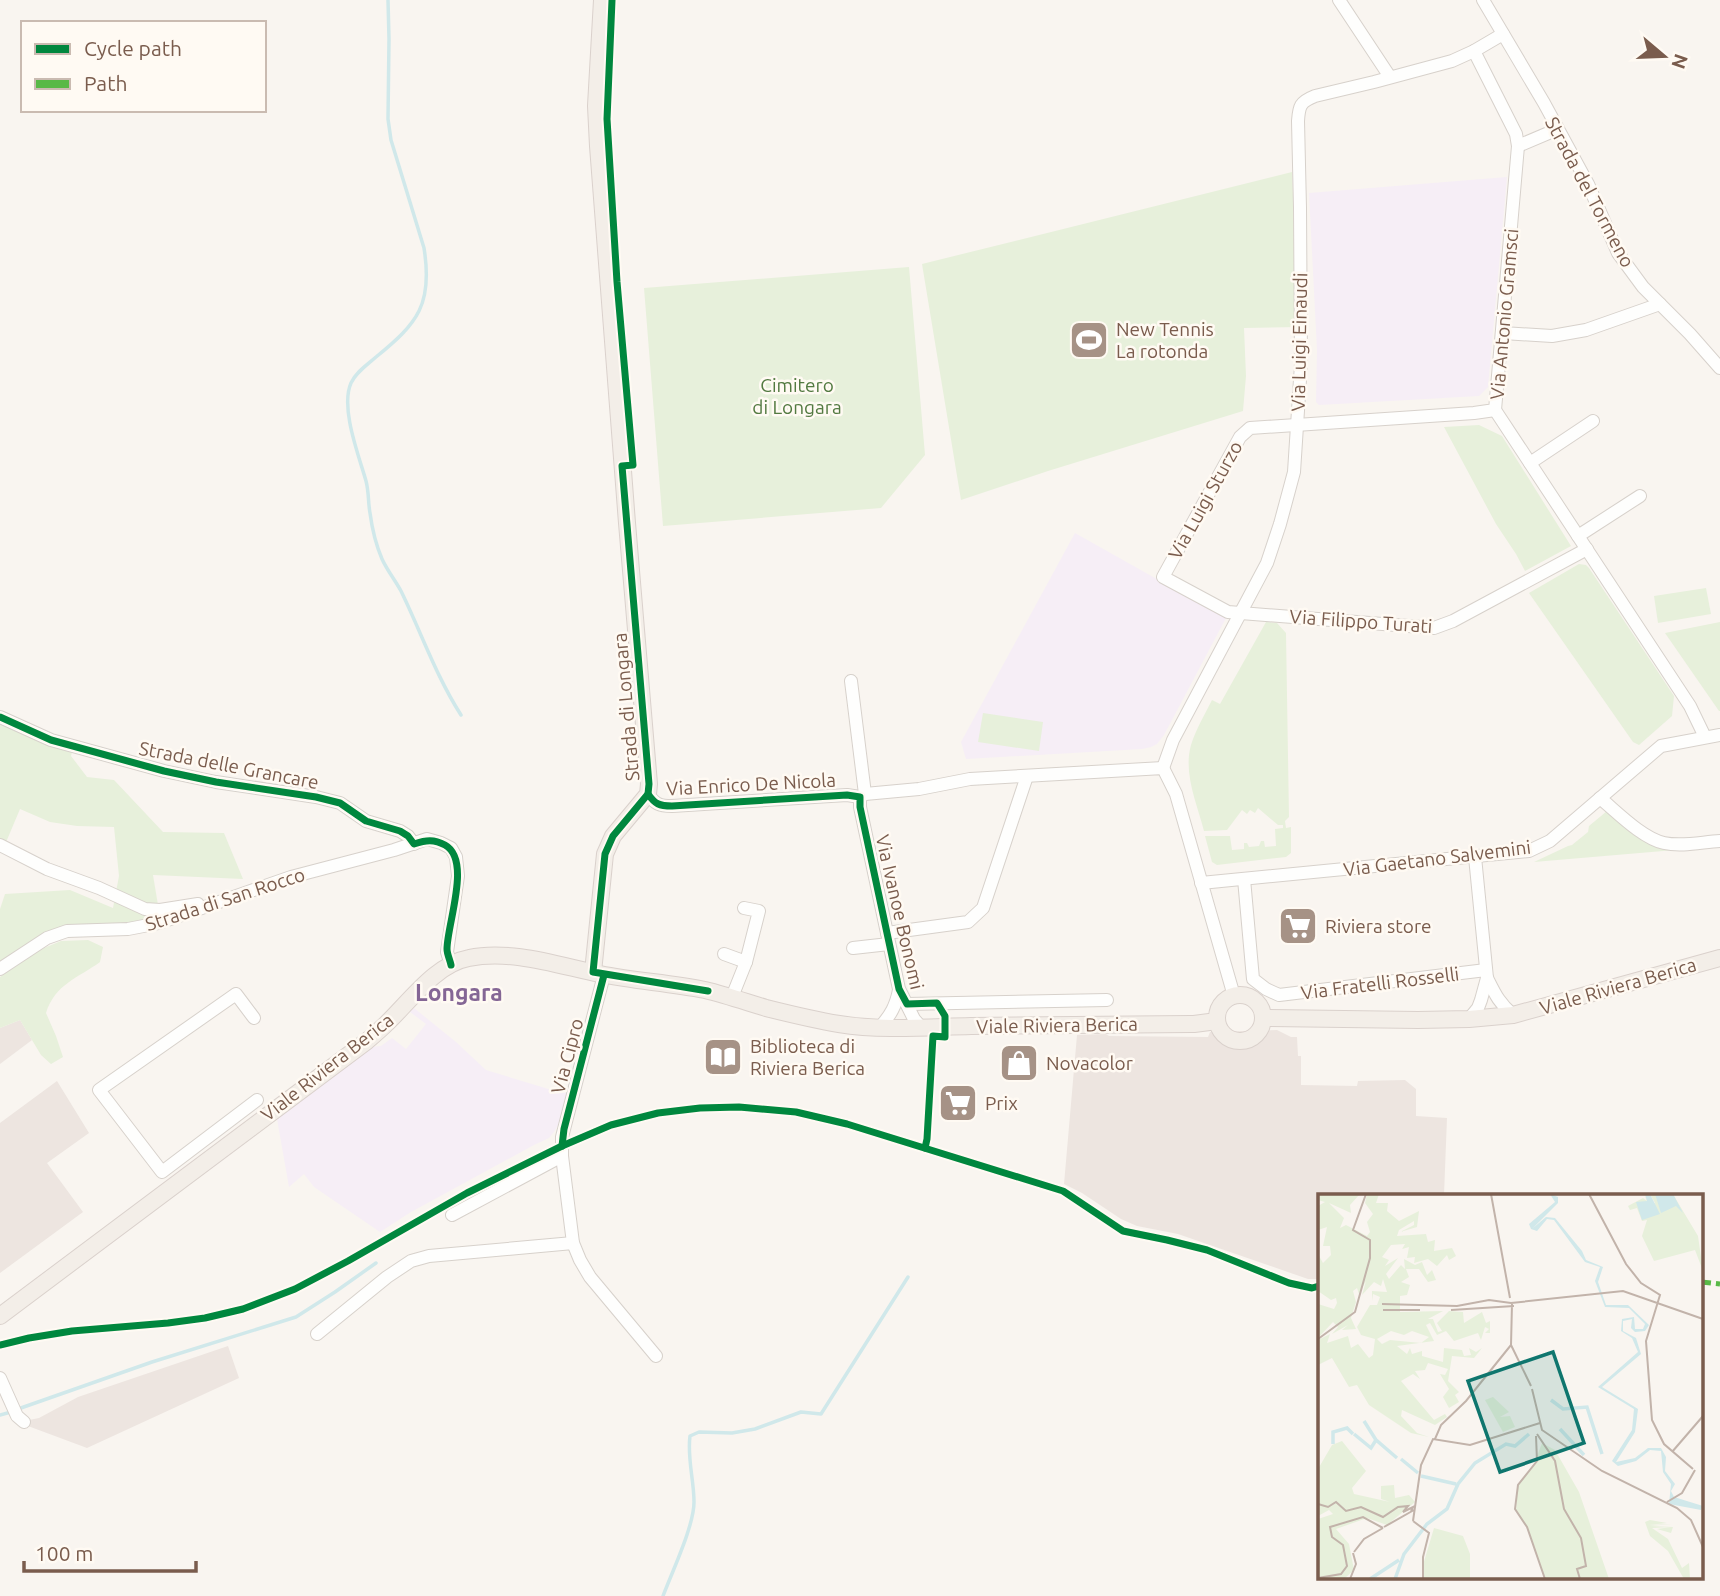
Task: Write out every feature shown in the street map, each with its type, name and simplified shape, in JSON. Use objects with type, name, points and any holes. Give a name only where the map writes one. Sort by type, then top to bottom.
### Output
[{"type":"main road","name":"Strada di Longara","points":[[598,973],[598,935],[605,854],[620,825],[648,794],[649,784],[598,146],[596,106],[602,0]]},
{"type":"main road","name":"Viale Riviera Berica","points":[[0,1316],[368,1041],[424,985],[467,958],[488,956],[539,961],[675,985],[841,1024],[921,1027],[1194,1024],[1217,1021]]},
{"type":"main road","name":"Viale Riviera Berica","points":[[1263,1018],[1469,1019],[1513,1015],[1720,958]]},
{"type":"main road","points":[[1241,995],[1259,1005],[1263,1018],[1262,1026],[1253,1038],[1238,1041],[1224,1035],[1217,1021],[1217,1013],[1227,999],[1241,995]]},
{"type":"street","points":[[1339,0],[1390,77]]},
{"type":"street","name":"Strada del Tormeno","points":[[1483,0],[1588,184],[1618,253],[1643,287],[1720,368]]},
{"type":"street","name":"Via Luigi Einaudi","points":[[1163,768],[1173,740],[1267,563],[1294,472],[1301,364],[1298,111],[1301,104],[1315,96],[1452,61],[1503,34]]},
{"type":"street","name":"Via Antonio Gramsci","points":[[1297,425],[1495,410],[1518,146],[1516,134],[1474,51]]},
{"type":"street","points":[[1518,146],[1558,129]]},
{"type":"street","points":[[1503,333],[1552,336],[1586,330],[1660,304]]},
{"type":"street","points":[[1495,410],[1690,706],[1705,737]]},
{"type":"street","points":[[1530,463],[1593,421]]},
{"type":"street","name":"Via Luigi Sturzo","points":[[1241,613],[1228,612],[1163,578],[1243,433],[1255,426],[1297,425]]},
{"type":"street","points":[[1578,536],[1640,496]]},
{"type":"street","name":"Via Filippo Turati","points":[[1241,613],[1434,628],[1453,621],[1587,550]]},
{"type":"street","name":"Via Enrico De Nicola","points":[[850,681],[862,796]]},
{"type":"street","name":"Strada delle Grancare","points":[[0,717],[51,740],[164,771],[340,803],[366,821],[400,831],[414,844],[427,839],[441,842],[451,848],[456,857],[458,876],[447,952],[452,965]]},
{"type":"street","name":"Via Gaetano Salvemini","points":[[1201,883],[1529,851],[1550,841],[1661,746],[1720,735]]},
{"type":"street","name":"Via Enrico De Nicola","points":[[648,794],[654,803],[671,806],[862,796],[970,779],[1163,768]]},
{"type":"street","points":[[1163,768],[1176,794],[1234,996]]},
{"type":"street","points":[[888,938],[968,922],[983,908],[1027,776]]},
{"type":"street","name":"Via Ivanoe Bonomi","points":[[862,796],[859,802],[899,989],[921,1027]]},
{"type":"street","points":[[1600,798],[1647,836],[1661,843],[1676,845],[1720,841]]},
{"type":"street","name":"Strada di San Rocco","points":[[0,969],[47,938],[67,931],[128,929],[159,923],[291,877],[414,844]]},
{"type":"street","points":[[0,845],[47,869],[145,909],[160,910],[220,902]]},
{"type":"street","name":"Via Fratelli Rosselli","points":[[1475,857],[1487,974],[1496,998],[1513,1015]]},
{"type":"street","name":"Via Fratelli Rosselli","points":[[1244,879],[1253,979],[1279,995],[1487,974]]},
{"type":"street","points":[[732,997],[746,962],[759,911],[744,908]]},
{"type":"street","name":"Via Ivanoe Bonomi","points":[[853,948],[888,938]]},
{"type":"street","points":[[724,954],[746,962]]},
{"type":"street","name":"Via Cipro","points":[[598,973],[562,1138],[573,1243],[590,1277],[656,1356]]},
{"type":"street","name":"Via Fratelli Rosselli","points":[[1469,1019],[1478,1008],[1487,974]]},
{"type":"street","name":"Via Ivanoe Bonomi","points":[[880,1027],[896,1005],[899,989]]},
{"type":"street","points":[[172,1186],[99,1090],[236,994],[254,1018]]},
{"type":"street","name":"Via Ivanoe Bonomi","points":[[906,1004],[1107,1000]]},
{"type":"street","name":"Viale Riviera Berica","points":[[162,1172],[257,1100]]},
{"type":"street","points":[[452,1215],[562,1156]]},
{"type":"street","points":[[317,1334],[411,1261],[429,1256],[573,1243]]},
{"type":"street","points":[[0,1378],[20,1419]]},
{"type":"shaded area","points":[[1507,177],[1488,387],[1479,396],[1319,405],[1316,402],[1317,350],[1309,193]]},
{"type":"shaded area","points":[[1075,533],[1226,618],[1157,744],[1142,749],[966,759],[961,742]]},
{"type":"shaded area","points":[[414,1008],[486,1070],[569,1093],[562,1118],[549,1138],[411,1212],[380,1232],[314,1187],[304,1174],[289,1187],[277,1119],[372,1047],[381,1046],[392,1038],[406,1049],[426,1024],[410,1012]]},
{"type":"shaded area","points":[[20,1020],[32,1040],[0,1064],[0,1028]]},
{"type":"shaded area","points":[[1277,1030],[1297,1037],[1298,1056],[1301,1056],[1301,1085],[1357,1086],[1358,1081],[1405,1080],[1416,1089],[1416,1116],[1447,1118],[1444,1194],[1318,1194],[1318,1279],[1308,1279],[1178,1234],[1137,1226],[1064,1184],[1077,1035],[1208,1037],[1210,1032]]},
{"type":"shaded area","points":[[57,1081],[89,1133],[47,1163],[83,1212],[0,1273],[0,1123]]},
{"type":"shaded area","points":[[228,1346],[239,1378],[87,1448],[28,1426],[29,1420],[39,1418],[78,1397]]},
{"type":"green space","name":"New Tennis La rotonda","points":[[1292,172],[1299,327],[1244,328],[1246,376],[1243,411],[961,500],[922,264]]},
{"type":"green space","name":"Cimitero di Longara","points":[[909,267],[925,455],[881,508],[663,526],[644,288]]},
{"type":"green space","points":[[1479,425],[1502,436],[1571,546],[1525,571],[1496,524],[1444,427]]},
{"type":"green space","points":[[1579,564],[1589,568],[1674,696],[1672,716],[1639,745],[1633,742],[1529,593]]},
{"type":"green space","points":[[1706,588],[1711,614],[1658,623],[1654,596]]},
{"type":"green space","points":[[1266,622],[1277,623],[1286,633],[1289,817],[1285,821],[1286,828],[1291,827],[1291,853],[1286,857],[1217,865],[1212,862],[1205,836],[1230,836],[1232,850],[1244,849],[1244,843],[1249,847],[1259,846],[1261,841],[1264,841],[1265,847],[1276,846],[1275,829],[1283,828],[1283,825],[1278,825],[1258,808],[1255,813],[1250,810],[1247,814],[1242,810],[1227,830],[1204,831],[1189,766],[1193,739],[1212,700],[1220,704]]},
{"type":"green space","points":[[1720,622],[1720,711],[1719,711],[1665,633]]},
{"type":"green space","points":[[983,713],[1043,722],[1039,751],[978,742]]},
{"type":"green space","points":[[0,718],[73,748],[71,756],[87,777],[114,780],[163,832],[224,833],[243,879],[153,875],[160,917],[126,926],[46,932],[0,962],[0,909],[5,894],[70,890],[113,908],[119,876],[114,827],[50,822],[20,809],[4,847],[0,845]]},
{"type":"green space","points":[[1607,811],[1675,850],[1534,862],[1572,845]]},
{"type":"green space","points":[[88,940],[103,947],[100,962],[61,988],[46,1013],[63,1057],[51,1064],[41,1055],[20,1020],[0,1028],[0,977],[32,953],[61,941]]},
{"type":"waterway","points":[[388,0],[388,119],[391,140],[424,248],[426,284],[424,298],[412,322],[353,379],[348,393],[349,418],[367,485],[372,525],[380,554],[401,591],[436,669],[461,715]]},
{"type":"waterway","points":[[18,1409],[152,1362],[296,1317],[376,1263]]},
{"type":"waterway","points":[[663,1596],[687,1536],[693,1512],[690,1436],[699,1432],[732,1433],[755,1429],[801,1412],[821,1414],[908,1277]]},
{"type":"waterway","points":[[0,1415],[11,1412]]},
{"type":"marked path","points":[[1702,1282],[1720,1284]]},
{"type":"cycle path","points":[[612,0],[607,119],[617,282],[633,465],[622,466],[649,784],[648,794],[613,836],[605,854],[593,972],[708,991]]},
{"type":"cycle path","points":[[0,717],[51,740],[164,771],[340,803],[366,821],[400,831],[414,844],[430,841],[445,845],[453,853],[457,864],[456,893],[447,949],[451,965]]},
{"type":"cycle path","points":[[648,794],[664,806],[847,795],[860,797],[899,989],[907,1004],[937,1003],[945,1016],[945,1037],[933,1036],[925,1148]]},
{"type":"cycle path","points":[[562,1146],[564,1129],[604,975]]},
{"type":"cycle path","points":[[0,1345],[72,1331],[205,1318],[243,1309],[295,1289],[467,1193],[562,1146],[611,1125],[658,1113],[700,1108],[739,1107],[796,1112],[847,1124],[1063,1191],[1123,1231],[1207,1250],[1289,1283],[1312,1288],[1318,1286]]},
{"type":"place","name":"New Tennis La rotonda","points":[[1089,340]]},
{"type":"place","name":"Riviera store","points":[[1298,926]]},
{"type":"place","name":"Biblioteca di Riviera Berica","points":[[723,1057]]},
{"type":"place","name":"Novacolor","points":[[1019,1063]]},
{"type":"place","name":"Prix","points":[[958,1103]]},
{"type":"district","name":"Longara","points":[[459,992]]}]
